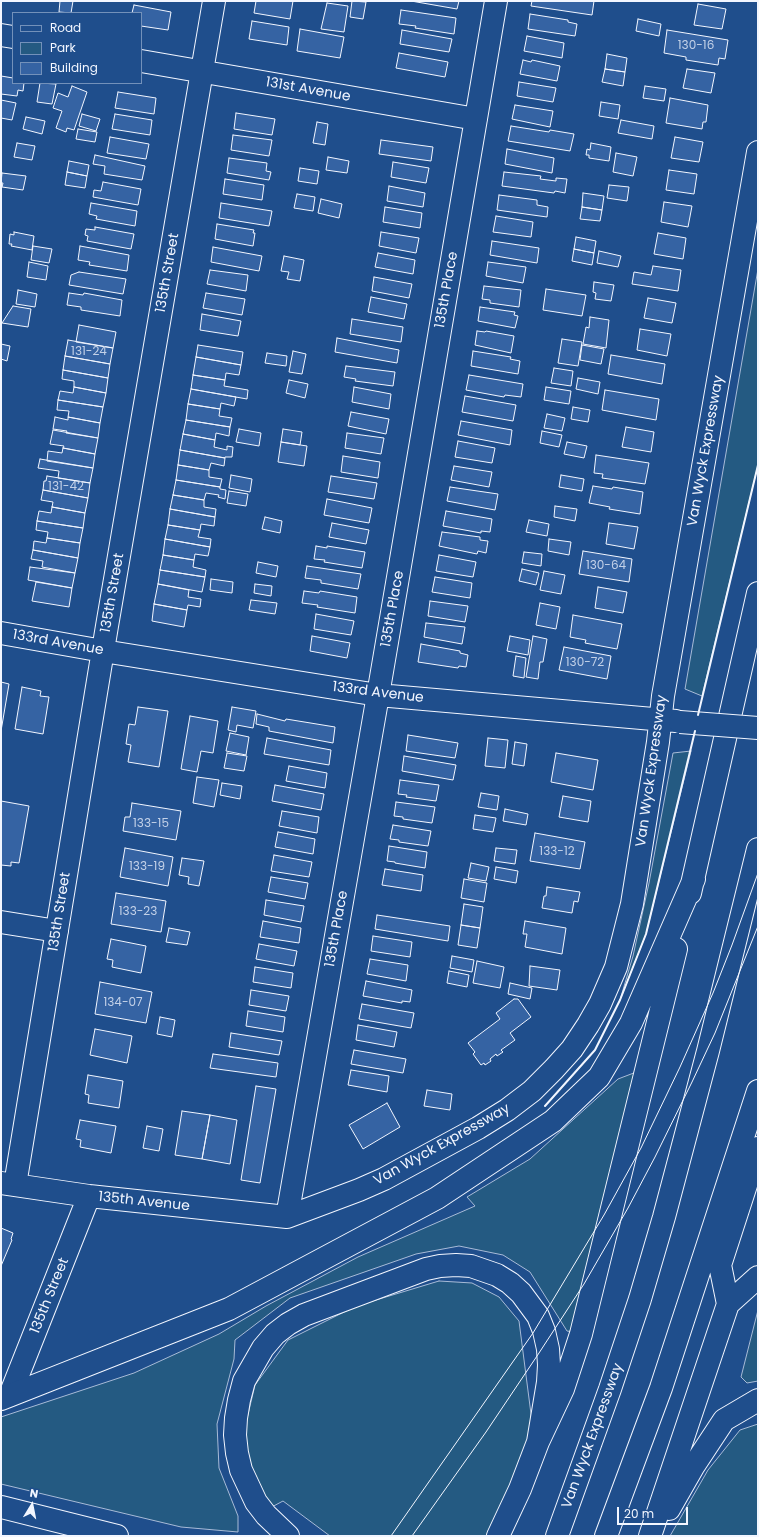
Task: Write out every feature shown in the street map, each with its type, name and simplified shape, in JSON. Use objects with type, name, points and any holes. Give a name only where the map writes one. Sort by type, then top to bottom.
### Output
[{"type":"main road","name":"135th Street","points":[[8,1184],[57,931],[103,651],[214,1]]},
{"type":"main road","name":"135th Place","points":[[287,1217],[378,695],[496,1]]},
{"type":"main road","points":[[1,35],[12,37]]},
{"type":"main road","name":"131st Avenue","points":[[142,60],[202,72],[476,119]]},
{"type":"main road","name":"Van Wyck Expressway","points":[[287,1217],[371,1185],[478,1128],[507,1110],[532,1091],[572,1049],[600,1004],[616,967],[621,950],[670,720],[663,696],[758,152]]},
{"type":"main road","points":[[499,1536],[520,1489],[538,1442],[563,1389],[580,1334],[694,879],[758,593]]},
{"type":"main road","name":"133rd Avenue","points":[[1,633],[103,651],[378,695],[758,728]]},
{"type":"main road","name":"Van Wyck Expressway","points":[[557,1536],[610,1389],[640,1299],[664,1217],[708,1051],[758,849]]},
{"type":"main road","points":[[6,1397],[229,1309],[437,1198],[553,1121],[599,1077],[631,1023],[694,879]]},
{"type":"main road","points":[[1,922],[57,931]]},
{"type":"main road","points":[[606,1536],[661,1388],[758,1091]]},
{"type":"main road","points":[[728,1304],[720,1265],[758,1148]]},
{"type":"main road","name":"135th Avenue","points":[[8,1184],[89,1196],[287,1217]]},
{"type":"main road","name":"135th Street","points":[[6,1397],[89,1196]]},
{"type":"main road","points":[[288,1536],[266,1516],[256,1502],[248,1486],[241,1470],[237,1452],[235,1435],[236,1418],[244,1381],[263,1348],[275,1334],[288,1324],[321,1308],[426,1269],[440,1266],[471,1266],[497,1275],[510,1283],[521,1292],[538,1316],[544,1331],[548,1349],[548,1382],[538,1442]]},
{"type":"main road","points":[[650,1536],[728,1304],[758,1277]]},
{"type":"main road","points":[[654,1536],[693,1467],[724,1420],[758,1400]]},
{"type":"main road","points":[[1,1507],[117,1536]]},
{"type":"green space","points":[[758,269],[758,465],[702,696],[685,689]]},
{"type":"green space","points":[[691,751],[646,934],[620,1000],[633,956],[649,883],[673,753]]},
{"type":"green space","points":[[639,1071],[573,1332],[567,1331],[530,1272],[503,1255],[459,1246],[416,1254],[290,1298],[235,1340],[234,1359],[217,1424],[219,1468],[238,1516],[238,1532],[181,1527],[1,1484],[1,1417],[134,1373],[219,1334],[266,1306],[358,1257],[475,1206],[467,1197],[530,1159],[618,1079]]},
{"type":"green space","points":[[439,1281],[472,1283],[499,1297],[519,1321],[531,1414],[526,1492],[510,1536],[330,1536],[283,1501],[268,1509],[253,1482],[244,1431],[255,1385],[288,1340],[356,1306]]},
{"type":"green space","points":[[758,1310],[758,1381],[747,1383],[741,1377]]},
{"type":"green space","points":[[758,1424],[758,1536],[670,1536],[708,1470],[740,1430]]},
{"type":"building","points":[[60,1],[73,1],[71,12],[59,12]]},
{"type":"building","points":[[256,1],[293,1],[290,19],[254,13]]},
{"type":"building","points":[[352,1],[366,2],[363,19],[350,17]]},
{"type":"building","points":[[411,1],[459,1],[457,9]]},
{"type":"building","points":[[532,1],[594,1],[592,15],[531,6]]},
{"type":"building","points":[[327,3],[348,6],[344,32],[321,29]]},
{"type":"building","points":[[698,4],[726,9],[722,29],[694,25]]},
{"type":"building","points":[[134,5],[171,12],[168,30],[142,26],[142,12],[132,12]]},
{"type":"building","points":[[401,10],[456,18],[454,34],[399,24]]},
{"type":"building","points":[[530,14],[568,20],[568,22],[577,24],[575,36],[528,29]]},
{"type":"building","points":[[638,19],[661,24],[659,36],[636,31]]},
{"type":"building","points":[[252,21],[289,27],[287,45],[249,39]]},
{"type":"building","points":[[300,29],[344,37],[340,58],[297,51]]},
{"type":"building","points":[[402,30],[452,39],[449,52],[400,44]]},
{"type":"building","points":[[667,30],[728,40],[725,59],[719,58],[718,65],[686,60],[686,57],[664,53]]},
{"type":"building","points":[[527,36],[564,43],[562,58],[524,51]]},
{"type":"building","points":[[399,53],[448,62],[445,77],[396,68]]},
{"type":"building","points":[[607,54],[627,58],[625,72],[605,69]]},
{"type":"building","points":[[523,60],[531,62],[532,60],[560,66],[557,81],[520,74]]},
{"type":"building","points":[[605,69],[625,72],[623,86],[602,82]]},
{"type":"building","points":[[687,69],[715,73],[711,93],[683,88]]},
{"type":"building","points":[[1,76],[12,78],[12,84],[24,84],[23,91],[18,90],[17,96],[1,94]]},
{"type":"building","points":[[519,82],[556,88],[553,102],[517,96]]},
{"type":"building","points":[[40,84],[56,84],[52,104],[37,102]]},
{"type":"building","points":[[72,86],[87,92],[74,130],[67,128],[66,132],[56,128],[62,111],[53,108],[58,93],[68,97]]},
{"type":"building","points":[[645,86],[666,89],[664,101],[643,98]]},
{"type":"building","points":[[118,92],[156,98],[154,114],[115,108]]},
{"type":"building","points":[[670,98],[708,105],[706,122],[703,122],[702,129],[666,123]]},
{"type":"building","points":[[1,100],[16,103],[12,120],[1,118]]},
{"type":"building","points":[[601,102],[620,105],[618,119],[599,116]]},
{"type":"building","points":[[515,105],[553,111],[550,127],[512,119]]},
{"type":"building","points":[[236,113],[275,119],[272,135],[234,129]]},
{"type":"building","points":[[82,114],[100,119],[96,131],[79,126]]},
{"type":"building","points":[[115,114],[152,120],[150,135],[112,129]]},
{"type":"building","points":[[26,117],[45,121],[42,134],[23,129]]},
{"type":"building","points":[[621,120],[654,126],[652,139],[618,133]]},
{"type":"building","points":[[317,122],[328,124],[325,145],[313,143]]},
{"type":"building","points":[[511,126],[574,134],[570,151],[508,141]]},
{"type":"building","points":[[78,129],[97,132],[95,142],[76,139]]},
{"type":"building","points":[[233,135],[272,140],[269,156],[231,150]]},
{"type":"building","points":[[110,137],[149,144],[146,159],[107,153]]},
{"type":"building","points":[[675,137],[703,142],[699,162],[671,158]]},
{"type":"building","points":[[381,140],[433,147],[431,161],[379,154]]},
{"type":"building","points":[[17,143],[35,146],[32,160],[14,157]]},
{"type":"building","points":[[591,143],[611,147],[609,161],[589,158],[589,155],[586,155],[587,149],[590,150]]},
{"type":"building","points":[[507,149],[554,158],[552,173],[505,164]]},
{"type":"building","points":[[616,153],[637,157],[633,176],[613,172]]},
{"type":"building","points":[[95,155],[145,166],[142,180],[104,174],[105,166],[93,164]]},
{"type":"building","points":[[328,157],[349,161],[347,173],[326,170]]},
{"type":"building","points":[[229,158],[267,163],[266,171],[271,172],[269,180],[227,173]]},
{"type":"building","points":[[69,161],[89,165],[87,176],[67,172]]},
{"type":"building","points":[[393,162],[429,168],[426,183],[391,177]]},
{"type":"building","points":[[300,168],[319,171],[317,184],[298,181]]},
{"type":"building","points":[[669,170],[697,174],[694,194],[666,190]]},
{"type":"building","points":[[67,172],[87,176],[85,188],[65,185]]},
{"type":"building","points":[[504,172],[541,176],[540,179],[556,181],[556,178],[567,179],[565,193],[555,191],[554,193],[502,186]]},
{"type":"building","points":[[2,173],[26,176],[23,190],[2,187]]},
{"type":"building","points":[[225,179],[264,185],[262,200],[223,194]]},
{"type":"building","points":[[103,182],[141,189],[138,205],[93,197],[94,190],[101,191]]},
{"type":"building","points":[[609,185],[629,187],[627,201],[607,198]]},
{"type":"building","points":[[389,186],[425,193],[423,207],[387,201]]},
{"type":"building","points":[[583,193],[604,196],[602,210],[582,207]]},
{"type":"building","points":[[297,194],[315,197],[313,211],[294,208]]},
{"type":"building","points":[[499,195],[537,200],[537,205],[548,207],[547,217],[497,210]]},
{"type":"building","points":[[321,199],[342,204],[339,218],[318,213]]},
{"type":"building","points":[[664,202],[692,206],[688,227],[661,222]]},
{"type":"building","points":[[91,203],[137,211],[135,226],[96,219],[97,216],[89,214]]},
{"type":"building","points":[[221,203],[272,211],[269,226],[219,218]]},
{"type":"building","points":[[385,207],[422,213],[420,228],[383,222]]},
{"type":"building","points":[[582,207],[602,210],[600,221],[580,219]]},
{"type":"building","points":[[496,216],[533,222],[531,237],[493,232]]},
{"type":"building","points":[[217,224],[254,230],[253,246],[215,239]]},
{"type":"building","points":[[95,227],[134,234],[131,249],[87,241],[88,236],[85,235],[86,229],[95,230]]},
{"type":"building","points":[[14,232],[34,236],[32,250],[11,246],[12,244],[9,244],[10,234],[14,235]]},
{"type":"building","points":[[381,232],[419,238],[416,253],[379,246]]},
{"type":"building","points":[[658,233],[686,238],[683,259],[654,254]]},
{"type":"building","points":[[576,237],[596,241],[594,253],[574,249]]},
{"type":"building","points":[[492,241],[539,248],[537,263],[490,255]]},
{"type":"building","points":[[33,246],[52,249],[49,263],[31,260]]},
{"type":"building","points":[[80,246],[129,255],[127,271],[89,265],[90,262],[78,260]]},
{"type":"building","points":[[213,247],[262,256],[259,271],[211,262]]},
{"type":"building","points":[[574,249],[594,253],[592,265],[572,261]]},
{"type":"building","points":[[599,251],[621,256],[618,267],[597,263]]},
{"type":"building","points":[[378,253],[415,260],[413,274],[375,267]]},
{"type":"building","points":[[284,256],[304,260],[300,281],[287,279],[289,272],[281,271]]},
{"type":"building","points":[[29,262],[48,266],[46,280],[27,277]]},
{"type":"building","points":[[488,262],[526,267],[523,283],[486,276]]},
{"type":"building","points":[[653,266],[681,270],[678,291],[632,284],[634,272],[651,275]]},
{"type":"building","points":[[210,270],[248,275],[246,291],[207,284]]},
{"type":"building","points":[[79,272],[126,279],[123,294],[69,285],[71,275]]},
{"type":"building","points":[[374,277],[412,284],[409,298],[372,291]]},
{"type":"building","points":[[594,282],[614,285],[611,301],[595,299],[596,293],[593,292]]},
{"type":"building","points":[[484,286],[521,290],[519,307],[490,303],[490,300],[482,299]]},
{"type":"building","points":[[546,289],[586,295],[582,316],[543,310]]},
{"type":"building","points":[[18,290],[37,294],[35,307],[16,304]]},
{"type":"building","points":[[69,293],[83,295],[84,293],[122,300],[120,316],[81,310],[81,307],[67,305]]},
{"type":"building","points":[[206,293],[245,299],[242,315],[203,308]]},
{"type":"building","points":[[371,297],[407,304],[404,319],[368,312]]},
{"type":"building","points":[[648,298],[676,303],[672,323],[644,318]]},
{"type":"building","points":[[13,306],[31,309],[28,327],[2,323]]},
{"type":"building","points":[[480,307],[515,312],[514,315],[518,316],[515,328],[478,321]]},
{"type":"building","points":[[202,314],[241,321],[238,336],[200,330]]},
{"type":"building","points":[[590,317],[609,320],[606,348],[583,344],[586,327],[589,328]]},
{"type":"building","points":[[352,319],[403,327],[401,342],[350,334]]},
{"type":"building","points":[[79,325],[116,332],[113,348],[76,342]]},
{"type":"building","points":[[640,329],[671,334],[667,356],[637,350]]},
{"type":"building","points":[[477,331],[486,331],[514,336],[511,353],[475,345]]},
{"type":"building","points":[[337,338],[399,350],[397,363],[335,352]]},
{"type":"building","points":[[562,339],[582,342],[578,366],[558,363]]},
{"type":"building","points":[[68,340],[113,348],[110,364],[65,356]]},
{"type":"building","points":[[1,344],[10,346],[7,361],[1,359]]},
{"type":"building","points":[[198,345],[243,352],[241,365],[196,357]]},
{"type":"building","points":[[582,345],[604,349],[601,364],[580,360]]},
{"type":"building","points":[[293,351],[306,354],[302,374],[289,372]]},
{"type":"building","points":[[473,351],[511,357],[510,359],[520,361],[518,374],[471,366]]},
{"type":"building","points":[[267,353],[287,356],[286,366],[265,363]]},
{"type":"building","points":[[611,355],[665,364],[662,384],[608,374]]},
{"type":"building","points":[[65,356],[110,364],[108,378],[63,370]]},
{"type":"building","points":[[196,357],[241,365],[239,375],[226,373],[225,380],[193,375]]},
{"type":"building","points":[[346,366],[395,372],[393,386],[355,381],[356,379],[344,377]]},
{"type":"building","points":[[554,368],[573,371],[571,386],[551,383]]},
{"type":"building","points":[[63,370],[108,378],[106,393],[74,387],[74,381],[62,379]]},
{"type":"building","points":[[193,375],[225,380],[224,386],[248,390],[247,399],[191,389]]},
{"type":"building","points":[[469,375],[523,384],[521,397],[505,395],[504,397],[466,390]]},
{"type":"building","points":[[578,378],[600,382],[598,394],[576,389]]},
{"type":"building","points":[[289,380],[308,384],[305,398],[286,393]]},
{"type":"building","points":[[74,387],[106,393],[103,407],[58,400],[60,391],[73,393]]},
{"type":"building","points":[[354,387],[391,394],[389,409],[352,402]]},
{"type":"building","points":[[546,387],[571,391],[569,404],[544,400]]},
{"type":"building","points":[[191,389],[236,397],[234,406],[221,403],[220,409],[188,404]]},
{"type":"building","points":[[605,390],[659,399],[656,420],[602,410]]},
{"type":"building","points":[[465,396],[516,405],[513,421],[462,412]]},
{"type":"building","points":[[58,400],[103,407],[100,423],[68,417],[69,411],[57,410]]},
{"type":"building","points":[[188,404],[220,409],[219,416],[232,418],[230,427],[186,420]]},
{"type":"building","points":[[573,407],[590,410],[588,422],[571,419]]},
{"type":"building","points":[[351,412],[389,419],[386,434],[348,426]]},
{"type":"building","points":[[547,414],[565,418],[562,431],[544,428]]},
{"type":"building","points":[[55,417],[68,420],[68,417],[100,423],[98,438],[66,433],[67,431],[53,429]]},
{"type":"building","points":[[186,420],[230,427],[229,436],[216,433],[215,440],[183,434]]},
{"type":"building","points":[[461,421],[512,430],[510,445],[458,435]]},
{"type":"building","points":[[626,427],[654,432],[651,452],[622,447]]},
{"type":"building","points":[[239,429],[261,433],[259,446],[236,442]]},
{"type":"building","points":[[283,429],[302,432],[300,445],[281,442]]},
{"type":"building","points":[[53,430],[98,438],[95,454],[50,444]]},
{"type":"building","points":[[542,431],[562,435],[559,447],[540,443]]},
{"type":"building","points":[[347,433],[384,438],[381,454],[345,448]]},
{"type":"building","points":[[183,434],[215,440],[214,447],[227,450],[227,446],[233,447],[232,457],[225,458],[180,450]]},
{"type":"building","points":[[458,441],[495,448],[492,463],[455,457]]},
{"type":"building","points":[[281,442],[307,446],[304,466],[278,462]]},
{"type":"building","points":[[567,442],[587,446],[584,458],[564,454]]},
{"type":"building","points":[[63,448],[95,454],[93,468],[47,461],[48,451],[62,453]]},
{"type":"building","points":[[180,450],[225,458],[224,466],[211,463],[209,470],[178,465]]},
{"type":"building","points":[[596,455],[649,463],[645,484],[602,478],[603,474],[594,473]]},
{"type":"building","points":[[343,456],[380,462],[378,478],[341,472]]},
{"type":"building","points":[[40,459],[93,468],[90,483],[58,478],[59,471],[38,468]]},
{"type":"building","points":[[178,465],[209,470],[209,477],[222,479],[220,487],[176,480]]},
{"type":"building","points":[[454,466],[492,472],[489,487],[451,480]]},
{"type":"building","points":[[231,475],[252,479],[250,492],[229,488]]},
{"type":"building","points":[[561,475],[584,479],[582,491],[559,487]]},
{"type":"building","points":[[47,476],[90,483],[88,498],[43,490],[44,481],[46,481]]},
{"type":"building","points":[[331,476],[377,483],[374,499],[328,492]]},
{"type":"building","points":[[176,480],[220,487],[220,489],[226,490],[225,499],[218,497],[219,495],[206,493],[204,500],[173,495]]},
{"type":"building","points":[[593,486],[612,489],[613,487],[643,492],[640,514],[609,509],[610,507],[589,503]]},
{"type":"building","points":[[450,487],[498,494],[495,510],[447,501]]},
{"type":"building","points":[[43,490],[88,498],[85,513],[52,507],[53,502],[41,500]]},
{"type":"building","points":[[229,491],[248,494],[246,506],[227,503]]},
{"type":"building","points":[[173,495],[204,500],[204,507],[216,509],[215,517],[170,509]]},
{"type":"building","points":[[327,499],[372,508],[369,523],[324,515]]},
{"type":"building","points":[[555,506],[577,509],[575,521],[554,517]]},
{"type":"building","points":[[52,507],[85,513],[83,528],[37,521],[39,511],[51,513]]},
{"type":"building","points":[[170,509],[215,517],[214,526],[201,524],[200,530],[168,525]]},
{"type":"building","points":[[446,511],[492,519],[490,532],[481,531],[481,533],[443,526]]},
{"type":"building","points":[[265,517],[282,521],[280,533],[262,529]]},
{"type":"building","points":[[529,520],[549,524],[547,536],[526,532]]},
{"type":"building","points":[[37,521],[83,528],[80,543],[47,538],[48,532],[36,530]]},
{"type":"building","points":[[332,523],[369,530],[366,544],[329,537]]},
{"type":"building","points":[[609,523],[638,527],[634,549],[606,544]]},
{"type":"building","points":[[168,525],[200,530],[198,537],[211,539],[210,547],[165,539]]},
{"type":"building","points":[[442,532],[480,537],[480,540],[488,541],[486,553],[478,551],[477,554],[439,546]]},
{"type":"building","points":[[47,538],[80,543],[78,558],[33,550],[34,541],[46,543]]},
{"type":"building","points":[[165,539],[210,547],[208,556],[195,554],[194,560],[163,555]]},
{"type":"building","points":[[549,539],[571,542],[569,555],[548,551]]},
{"type":"building","points":[[316,546],[327,548],[327,546],[365,552],[362,568],[314,559]]},
{"type":"building","points":[[33,550],[78,558],[75,573],[42,567],[43,561],[31,559]]},
{"type":"building","points":[[583,551],[632,559],[629,582],[579,574]]},
{"type":"building","points":[[524,552],[542,554],[541,566],[522,563]]},
{"type":"building","points":[[163,555],[194,560],[193,567],[206,570],[205,577],[160,570]]},
{"type":"building","points":[[439,555],[476,562],[473,577],[436,571]]},
{"type":"building","points":[[258,562],[278,566],[276,577],[256,573]]},
{"type":"building","points":[[307,566],[361,574],[358,589],[321,583],[321,580],[305,578]]},
{"type":"building","points":[[30,567],[75,573],[72,588],[28,580]]},
{"type":"building","points":[[522,569],[539,573],[536,585],[519,581]]},
{"type":"building","points":[[160,570],[205,577],[202,592],[158,584]]},
{"type":"building","points":[[544,571],[565,575],[561,594],[540,590]]},
{"type":"building","points":[[435,577],[472,583],[470,598],[432,592]]},
{"type":"building","points":[[211,579],[233,582],[232,593],[210,590]]},
{"type":"building","points":[[36,582],[72,588],[69,607],[32,601]]},
{"type":"building","points":[[158,584],[189,590],[188,597],[201,599],[200,607],[188,605],[187,610],[154,604]]},
{"type":"building","points":[[255,584],[272,586],[271,596],[254,593]]},
{"type":"building","points":[[598,587],[627,592],[623,613],[595,608]]},
{"type":"building","points":[[304,591],[319,593],[320,591],[357,597],[355,613],[302,603]]},
{"type":"building","points":[[251,600],[277,603],[275,614],[249,610]]},
{"type":"building","points":[[430,601],[468,606],[465,622],[428,616]]},
{"type":"building","points":[[540,603],[560,607],[556,629],[536,625]]},
{"type":"building","points":[[154,604],[187,610],[184,627],[152,621]]},
{"type":"building","points":[[316,614],[354,621],[351,635],[314,629]]},
{"type":"building","points":[[573,615],[622,624],[617,649],[585,643],[586,640],[570,637]]},
{"type":"building","points":[[426,623],[465,627],[462,644],[424,637]]},
{"type":"building","points":[[312,636],[350,643],[347,658],[310,651]]},
{"type":"building","points":[[510,636],[530,640],[528,655],[507,651]]},
{"type":"building","points":[[533,636],[547,639],[543,662],[540,662],[538,679],[526,677]]},
{"type":"building","points":[[421,644],[460,651],[460,653],[468,655],[466,667],[459,666],[458,668],[418,662]]},
{"type":"building","points":[[564,647],[611,656],[607,679],[559,670]]},
{"type":"building","points":[[516,656],[526,658],[524,678],[513,676]]},
{"type":"building","points":[[1,682],[9,684],[1,731]]},
{"type":"building","points":[[22,687],[41,691],[40,696],[49,697],[43,734],[15,729]]},
{"type":"building","points":[[138,707],[168,711],[159,767],[128,762],[131,745],[126,744],[129,724],[135,725]]},
{"type":"building","points":[[232,707],[256,711],[253,728],[237,725],[236,732],[228,730]]},
{"type":"building","points":[[257,714],[285,721],[286,719],[335,727],[333,743],[269,731],[269,727],[256,724]]},
{"type":"building","points":[[190,716],[218,721],[213,753],[201,751],[197,772],[181,769]]},
{"type":"building","points":[[230,733],[249,737],[246,755],[226,751]]},
{"type":"building","points":[[408,735],[458,743],[455,758],[406,751]]},
{"type":"building","points":[[267,738],[331,750],[329,765],[264,754]]},
{"type":"building","points":[[488,738],[508,740],[505,768],[485,766]]},
{"type":"building","points":[[515,742],[527,744],[524,766],[512,764]]},
{"type":"building","points":[[227,753],[247,756],[244,771],[224,768]]},
{"type":"building","points":[[556,753],[598,760],[593,790],[551,782]]},
{"type":"building","points":[[404,756],[456,765],[453,780],[402,771]]},
{"type":"building","points":[[289,766],[327,773],[325,788],[286,781]]},
{"type":"building","points":[[197,777],[219,780],[214,807],[193,803]]},
{"type":"building","points":[[400,780],[439,785],[436,801],[406,797],[407,795],[398,794]]},
{"type":"building","points":[[222,783],[242,786],[240,799],[220,795]]},
{"type":"building","points":[[275,785],[324,794],[321,810],[272,801]]},
{"type":"building","points":[[481,793],[499,796],[497,810],[478,807]]},
{"type":"building","points":[[563,796],[591,801],[588,822],[559,817]]},
{"type":"building","points":[[1,801],[29,806],[19,863],[11,862],[11,866],[1,865]]},
{"type":"building","points":[[396,802],[435,807],[432,823],[403,819],[403,817],[394,816]]},
{"type":"building","points":[[132,803],[181,811],[176,840],[123,831],[125,817],[130,817]]},
{"type":"building","points":[[505,809],[528,814],[526,825],[503,821]]},
{"type":"building","points":[[282,811],[319,817],[317,833],[279,826]]},
{"type":"building","points":[[475,815],[496,818],[493,832],[473,829]]},
{"type":"building","points":[[393,825],[431,831],[428,846],[399,842],[399,840],[390,839]]},
{"type":"building","points":[[278,832],[315,839],[313,854],[275,847]]},
{"type":"building","points":[[535,833],[585,842],[580,869],[530,861]]},
{"type":"building","points":[[389,846],[427,852],[425,868],[387,861]]},
{"type":"building","points":[[125,848],[173,857],[168,886],[120,877]]},
{"type":"building","points":[[496,848],[517,850],[515,864],[494,861]]},
{"type":"building","points":[[274,855],[312,862],[309,877],[271,871]]},
{"type":"building","points":[[182,858],[204,861],[199,886],[188,884],[189,877],[179,875]]},
{"type":"building","points":[[471,863],[489,867],[486,881],[468,878]]},
{"type":"building","points":[[496,867],[518,871],[516,883],[494,879]]},
{"type":"building","points":[[385,869],[423,875],[421,891],[382,885]]},
{"type":"building","points":[[271,877],[308,883],[305,899],[268,892]]},
{"type":"building","points":[[464,879],[487,883],[484,902],[461,898]]},
{"type":"building","points":[[547,887],[580,892],[578,902],[574,901],[572,913],[542,908]]},
{"type":"building","points":[[116,893],[166,901],[161,932],[111,924]]},
{"type":"building","points":[[266,900],[304,906],[301,922],[264,915]]},
{"type":"building","points":[[464,904],[483,907],[480,928],[461,925]]},
{"type":"building","points":[[377,915],[450,926],[448,941],[375,929]]},
{"type":"building","points":[[263,921],[301,928],[299,943],[260,937]]},
{"type":"building","points":[[525,921],[566,928],[562,954],[525,947],[527,934],[523,934]]},
{"type":"building","points":[[461,925],[480,928],[477,948],[458,945]]},
{"type":"building","points":[[169,928],[190,932],[187,945],[166,942]]},
{"type":"building","points":[[373,936],[412,942],[410,957],[371,951]]},
{"type":"building","points":[[111,939],[146,946],[141,973],[112,967],[113,960],[107,959]]},
{"type":"building","points":[[259,944],[297,951],[294,966],[256,959]]},
{"type":"building","points":[[452,956],[474,960],[472,972],[450,968]]},
{"type":"building","points":[[370,959],[408,965],[406,981],[367,974]]},
{"type":"building","points":[[477,961],[504,967],[500,988],[473,983]]},
{"type":"building","points":[[530,966],[560,970],[557,990],[529,986]]},
{"type":"building","points":[[255,967],[293,973],[291,988],[253,982]]},
{"type":"building","points":[[449,971],[469,975],[467,987],[447,983]]},
{"type":"building","points":[[366,981],[412,990],[410,1002],[402,1001],[402,1003],[363,996]]},
{"type":"building","points":[[100,982],[152,992],[146,1023],[95,1014]]},
{"type":"building","points":[[510,983],[532,988],[530,999],[508,994]]},
{"type":"building","points":[[251,990],[289,996],[286,1011],[249,1005]]},
{"type":"building","points":[[514,999],[518,999],[531,1017],[510,1033],[515,1040],[501,1050],[503,1052],[497,1056],[496,1054],[490,1059],[491,1061],[485,1065],[484,1063],[481,1065],[473,1054],[475,1052],[468,1043],[500,1019],[496,1013]]},
{"type":"building","points":[[362,1004],[414,1013],[411,1028],[359,1019]]},
{"type":"building","points":[[248,1011],[285,1017],[283,1032],[246,1026]]},
{"type":"building","points":[[160,1017],[175,1020],[172,1037],[157,1034]]},
{"type":"building","points":[[358,1025],[397,1032],[394,1047],[356,1040]]},
{"type":"building","points":[[95,1029],[132,1036],[127,1063],[90,1055]]},
{"type":"building","points":[[231,1033],[282,1041],[279,1055],[229,1047]]},
{"type":"building","points":[[354,1050],[406,1059],[403,1073],[351,1064]]},
{"type":"building","points":[[213,1054],[278,1063],[276,1077],[210,1068]]},
{"type":"building","points":[[351,1070],[389,1076],[387,1092],[348,1085]]},
{"type":"building","points":[[88,1075],[123,1081],[119,1108],[88,1103],[89,1095],[85,1094]]},
{"type":"building","points":[[256,1086],[276,1089],[260,1183],[241,1180]]},
{"type":"building","points":[[427,1090],[452,1094],[450,1110],[424,1106]]},
{"type":"building","points":[[387,1103],[400,1127],[363,1149],[349,1125]]},
{"type":"building","points":[[182,1111],[210,1115],[202,1159],[175,1155]]},
{"type":"building","points":[[210,1115],[237,1120],[230,1164],[202,1159]]},
{"type":"building","points":[[80,1120],[116,1126],[111,1153],[80,1147],[81,1140],[76,1139]]},
{"type":"building","points":[[147,1126],[163,1129],[159,1151],[143,1148]]},
{"type":"building","points":[[1,1228],[13,1233],[12,1240],[1,1266]]},
{"type":"tram line","points":[[391,1536],[533,1333],[604,1215],[641,1148],[680,1067],[713,993],[758,873]]},
{"type":"tram line","points":[[412,1536],[486,1432],[539,1353],[584,1284],[628,1208],[655,1157],[715,1033],[758,926]]},
{"type":"wall","points":[[698,715],[758,465]]},
{"type":"wall","points":[[545,1106],[595,1050],[620,1000],[646,934],[695,731]]}]
